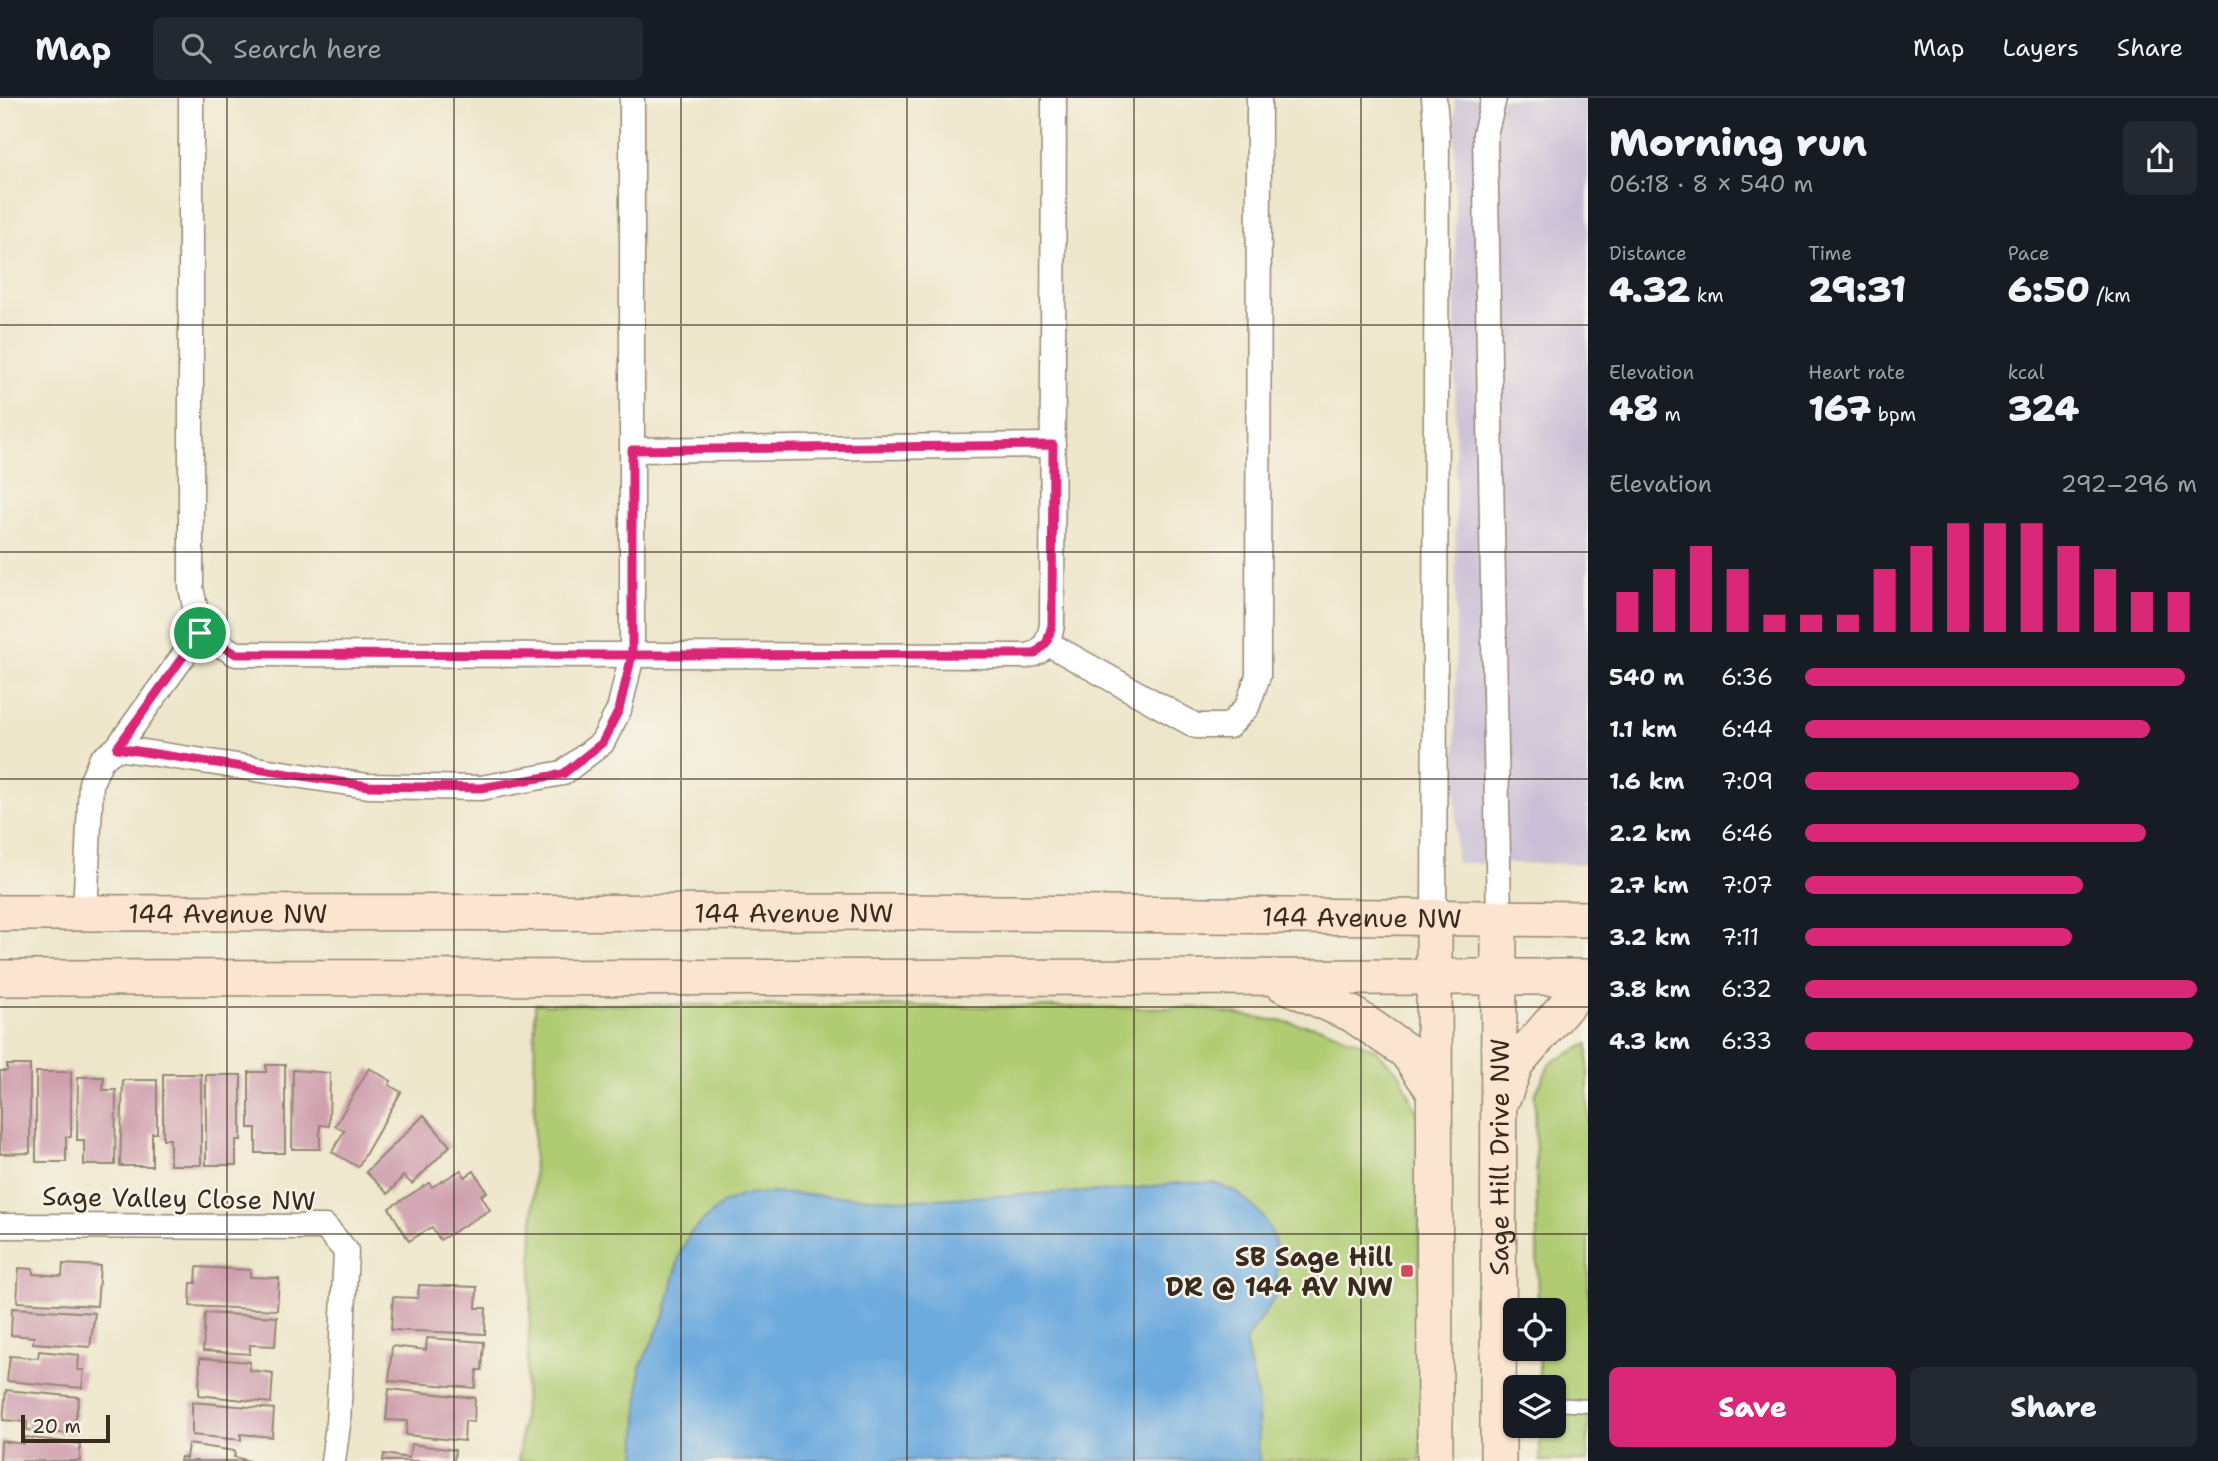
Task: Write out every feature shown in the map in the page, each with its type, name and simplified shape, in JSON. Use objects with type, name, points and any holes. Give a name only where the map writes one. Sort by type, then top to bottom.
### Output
[{"type":"main road","name":"144 Avenue NW","points":[[0,913],[905,912],[1588,919]]},
{"type":"main road","points":[[1434,917],[1435,1461]]},
{"type":"main road","name":"Sage Hill Drive NW","points":[[1499,918],[1499,1108],[1506,1375]]},
{"type":"main road","points":[[0,978],[1588,978]]},
{"type":"main road","points":[[1271,978],[1352,1014],[1406,1051],[1434,1091]]},
{"type":"main road","points":[[1499,1108],[1516,1063],[1588,978]]},
{"type":"main road","name":"Sage Hill Drive NW","points":[[1498,1461],[1503,1429]]},
{"type":"street","points":[[85,913],[91,783],[101,760],[117,748],[200,633],[191,587],[191,98]]},
{"type":"street","points":[[117,748],[368,786],[481,788],[563,774],[602,743],[619,710],[632,655],[632,98]]},
{"type":"street","points":[[200,633],[236,654],[1035,654],[1047,642],[1052,625],[1054,98]]},
{"type":"street","points":[[1047,642],[1196,726],[1229,726],[1247,707],[1258,676],[1259,98]]},
{"type":"street","points":[[1434,98],[1437,133],[1434,917]]},
{"type":"street","points":[[1494,98],[1485,134],[1499,918]]},
{"type":"street","points":[[632,450],[1053,445]]},
{"type":"street","name":"Sage Valley Close NW","points":[[0,1226],[325,1227],[346,1251],[338,1425],[333,1461]]},
{"type":"lane","points":[[1566,1405],[1588,1406]]},
{"type":"shaded area","points":[[1455,98],[1588,98],[1588,864],[1456,863]]},
{"type":"green space","points":[[535,1004],[1196,1008],[1323,1028],[1375,1049],[1400,1074],[1418,1115],[1421,1461],[518,1461],[531,1290]]},
{"type":"green space","points":[[1588,1044],[1588,1461],[1540,1461],[1540,1438],[1566,1438],[1566,1375],[1539,1375],[1539,1361],[1566,1361],[1566,1298],[1538,1298],[1535,1095],[1550,1063]]},
{"type":"water","points":[[1179,1183],[1214,1183],[1238,1193],[1262,1215],[1274,1237],[1278,1266],[1274,1299],[1245,1342],[1258,1401],[1259,1461],[636,1461],[640,1368],[666,1312],[680,1253],[690,1233],[722,1204],[742,1195],[773,1193],[910,1200],[1121,1190]]},
{"type":"building","points":[[7,1065],[30,1065],[30,1153],[0,1154],[0,1071],[7,1071]]},
{"type":"building","points":[[266,1065],[285,1065],[285,1153],[256,1153],[256,1128],[249,1128],[249,1072],[266,1072]]},
{"type":"building","points":[[369,1068],[391,1081],[389,1085],[401,1092],[358,1167],[332,1152],[344,1131],[335,1126]]},
{"type":"building","points":[[293,1070],[330,1073],[329,1126],[320,1125],[320,1149],[292,1149]]},
{"type":"building","points":[[36,1072],[71,1072],[71,1137],[66,1137],[66,1162],[36,1162]]},
{"type":"building","points":[[163,1074],[201,1074],[201,1165],[170,1165],[170,1139],[163,1139]]},
{"type":"building","points":[[206,1075],[241,1075],[241,1140],[236,1140],[236,1165],[206,1165]]},
{"type":"building","points":[[78,1077],[104,1077],[103,1090],[116,1090],[115,1165],[84,1165],[84,1140],[77,1140]]},
{"type":"building","points":[[123,1080],[157,1080],[157,1133],[152,1133],[152,1166],[120,1166]]},
{"type":"building","points":[[424,1115],[450,1146],[412,1184],[403,1176],[388,1194],[366,1172]]},
{"type":"building","points":[[461,1170],[465,1177],[474,1171],[487,1192],[481,1195],[490,1210],[440,1240],[432,1227],[409,1241],[389,1208],[429,1183],[432,1187]]},
{"type":"building","points":[[63,1264],[100,1266],[97,1306],[17,1302],[19,1268],[33,1269],[33,1274],[62,1276]]},
{"type":"building","points":[[197,1267],[250,1270],[250,1277],[279,1278],[277,1310],[190,1306],[191,1283],[196,1283]]},
{"type":"building","points":[[419,1285],[477,1287],[476,1308],[486,1308],[485,1334],[391,1330],[393,1297],[418,1298]]},
{"type":"building","points":[[12,1308],[95,1313],[90,1347],[33,1343],[34,1337],[11,1335]]},
{"type":"building","points":[[205,1313],[277,1317],[275,1346],[250,1345],[250,1354],[203,1351]]},
{"type":"building","points":[[427,1338],[484,1342],[482,1370],[477,1370],[475,1388],[389,1381],[392,1346],[426,1350]]},
{"type":"building","points":[[39,1351],[79,1355],[78,1370],[84,1370],[82,1388],[7,1381],[10,1356],[38,1358]]},
{"type":"building","points":[[200,1358],[250,1362],[249,1370],[273,1373],[271,1403],[199,1395]]},
{"type":"building","points":[[389,1389],[475,1398],[474,1422],[465,1421],[464,1441],[406,1435],[407,1421],[386,1420]]},
{"type":"building","points":[[6,1390],[79,1397],[73,1434],[27,1430],[27,1422],[3,1420]]},
{"type":"building","points":[[192,1402],[274,1409],[272,1437],[241,1434],[241,1440],[192,1435]]},
{"type":"building","points":[[25,1437],[80,1444],[80,1461],[0,1461],[1,1441],[24,1444]]},
{"type":"building","points":[[188,1444],[235,1451],[234,1457],[250,1461],[180,1461],[181,1457],[186,1458]]},
{"type":"building","points":[[411,1444],[455,1450],[454,1461],[383,1461],[384,1454],[409,1458]]},
{"type":"place","name":"SB Sage Hill DR @ 144 AV NW","points":[[1407,1271]]},
{"type":"route","points":[[200,633],[117,748],[368,786],[481,788],[563,774],[602,743],[619,710],[632,655],[1027,656],[1041,650],[1047,642],[1052,625],[1053,445],[632,450],[632,655],[236,654],[200,633]]}]
